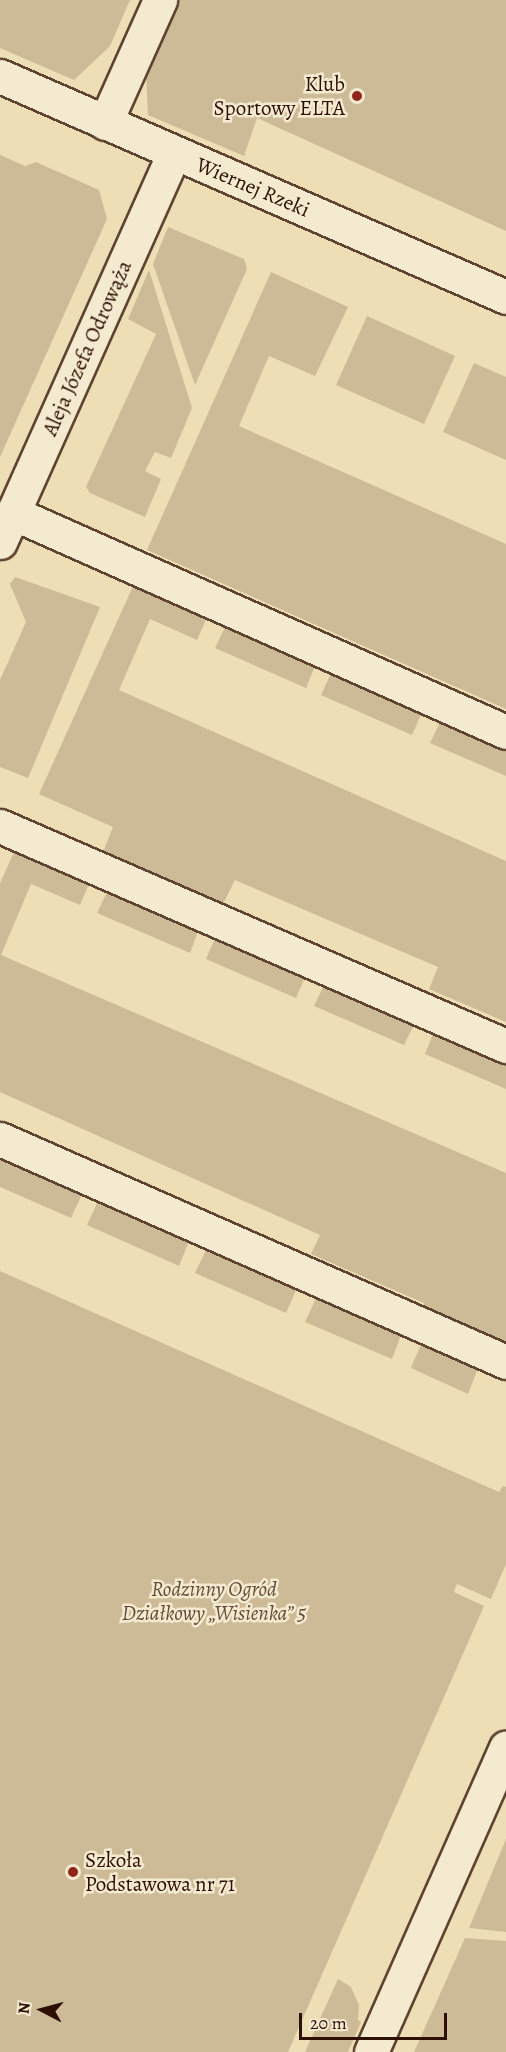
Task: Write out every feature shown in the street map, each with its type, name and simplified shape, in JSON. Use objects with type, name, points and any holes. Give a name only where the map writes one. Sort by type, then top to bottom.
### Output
[{"type":"street","points":[[105,123],[160,0]]},
{"type":"street","name":"Wiernej Rzeki","points":[[0,76],[506,297]]},
{"type":"street","name":"Aleja Józefa Odrowąża","points":[[7,528],[174,153]]},
{"type":"street","points":[[7,528],[506,732]]},
{"type":"street","points":[[0,826],[506,1046]]},
{"type":"street","points":[[0,1139],[506,1362]]},
{"type":"street","points":[[371,2052],[506,1748]]},
{"type":"green space","points":[[0,0],[130,0],[110,46],[74,80],[0,48]]},
{"type":"green space","name":"Klub Sportowy ELTA","points":[[180,0],[506,0],[506,231],[257,118],[244,156],[148,115],[146,74]]},
{"type":"green space","points":[[0,155],[25,166],[36,162],[99,190],[107,219],[0,457]]},
{"type":"green space","points":[[168,227],[244,259],[247,269],[195,385],[153,264]]},
{"type":"green space","points":[[149,270],[192,408],[171,458],[155,452],[145,471],[161,479],[145,517],[90,493],[86,487],[156,334],[128,319]]},
{"type":"green space","points":[[271,272],[348,307],[315,376],[269,356],[239,426],[506,544],[506,709],[147,550]]},
{"type":"green space","points":[[367,316],[455,356],[424,424],[336,385]]},
{"type":"green space","points":[[474,363],[506,377],[506,460],[443,432]]},
{"type":"green space","points":[[15,577],[100,607],[28,778],[0,767],[0,680],[26,622],[10,584]]},
{"type":"green space","points":[[134,584],[208,615],[197,640],[150,619],[119,690],[506,861],[506,1022],[429,989],[438,967],[235,880],[223,904],[103,852],[113,827],[39,794]]},
{"type":"green space","points":[[226,625],[315,666],[306,688],[215,648]]},
{"type":"green space","points":[[332,671],[423,710],[412,735],[321,695]]},
{"type":"green space","points":[[441,720],[506,748],[506,776],[430,743]]},
{"type":"green space","points":[[16,848],[91,879],[80,905],[31,884],[1,955],[506,1173],[506,1351],[420,1314],[424,1303],[311,1254],[320,1235],[0,1092],[0,883]]},
{"type":"green space","points":[[109,888],[200,926],[190,953],[97,913]]},
{"type":"green space","points":[[217,934],[307,973],[296,998],[206,959]]},
{"type":"green space","points":[[326,981],[416,1021],[404,1045],[314,1006]]},
{"type":"green space","points":[[435,1029],[506,1059],[506,1089],[425,1054]]},
{"type":"green space","points":[[0,1157],[83,1192],[71,1218],[0,1187]]},
{"type":"green space","points":[[98,1201],[189,1241],[179,1266],[87,1225]]},
{"type":"green space","points":[[207,1248],[297,1288],[286,1313],[195,1273]]},
{"type":"green space","name":"Rodzinny Ogród Działkowy „Wisienka” 5","points":[[0,1271],[499,1492],[503,1486],[506,1487],[506,1564],[491,1599],[457,1584],[454,1592],[484,1606],[288,2052],[0,2052]]},
{"type":"green space","points":[[317,1296],[401,1335],[392,1359],[305,1322]]},
{"type":"green space","points":[[421,1344],[478,1368],[468,1394],[411,1368]]},
{"type":"green space","points":[[506,1839],[506,1932],[469,1928]]},
{"type":"green space","points":[[465,1938],[506,1941],[506,2052],[414,2052]]},
{"type":"green space","points":[[338,1979],[351,1987],[359,2005],[358,2020],[361,2022],[348,2052],[305,2052]]},
{"type":"place","name":"Klub Sportowy ELTA","points":[[357,96]]},
{"type":"place","name":"Szkoła Podstawowa nr 71","points":[[73,1872]]}]
